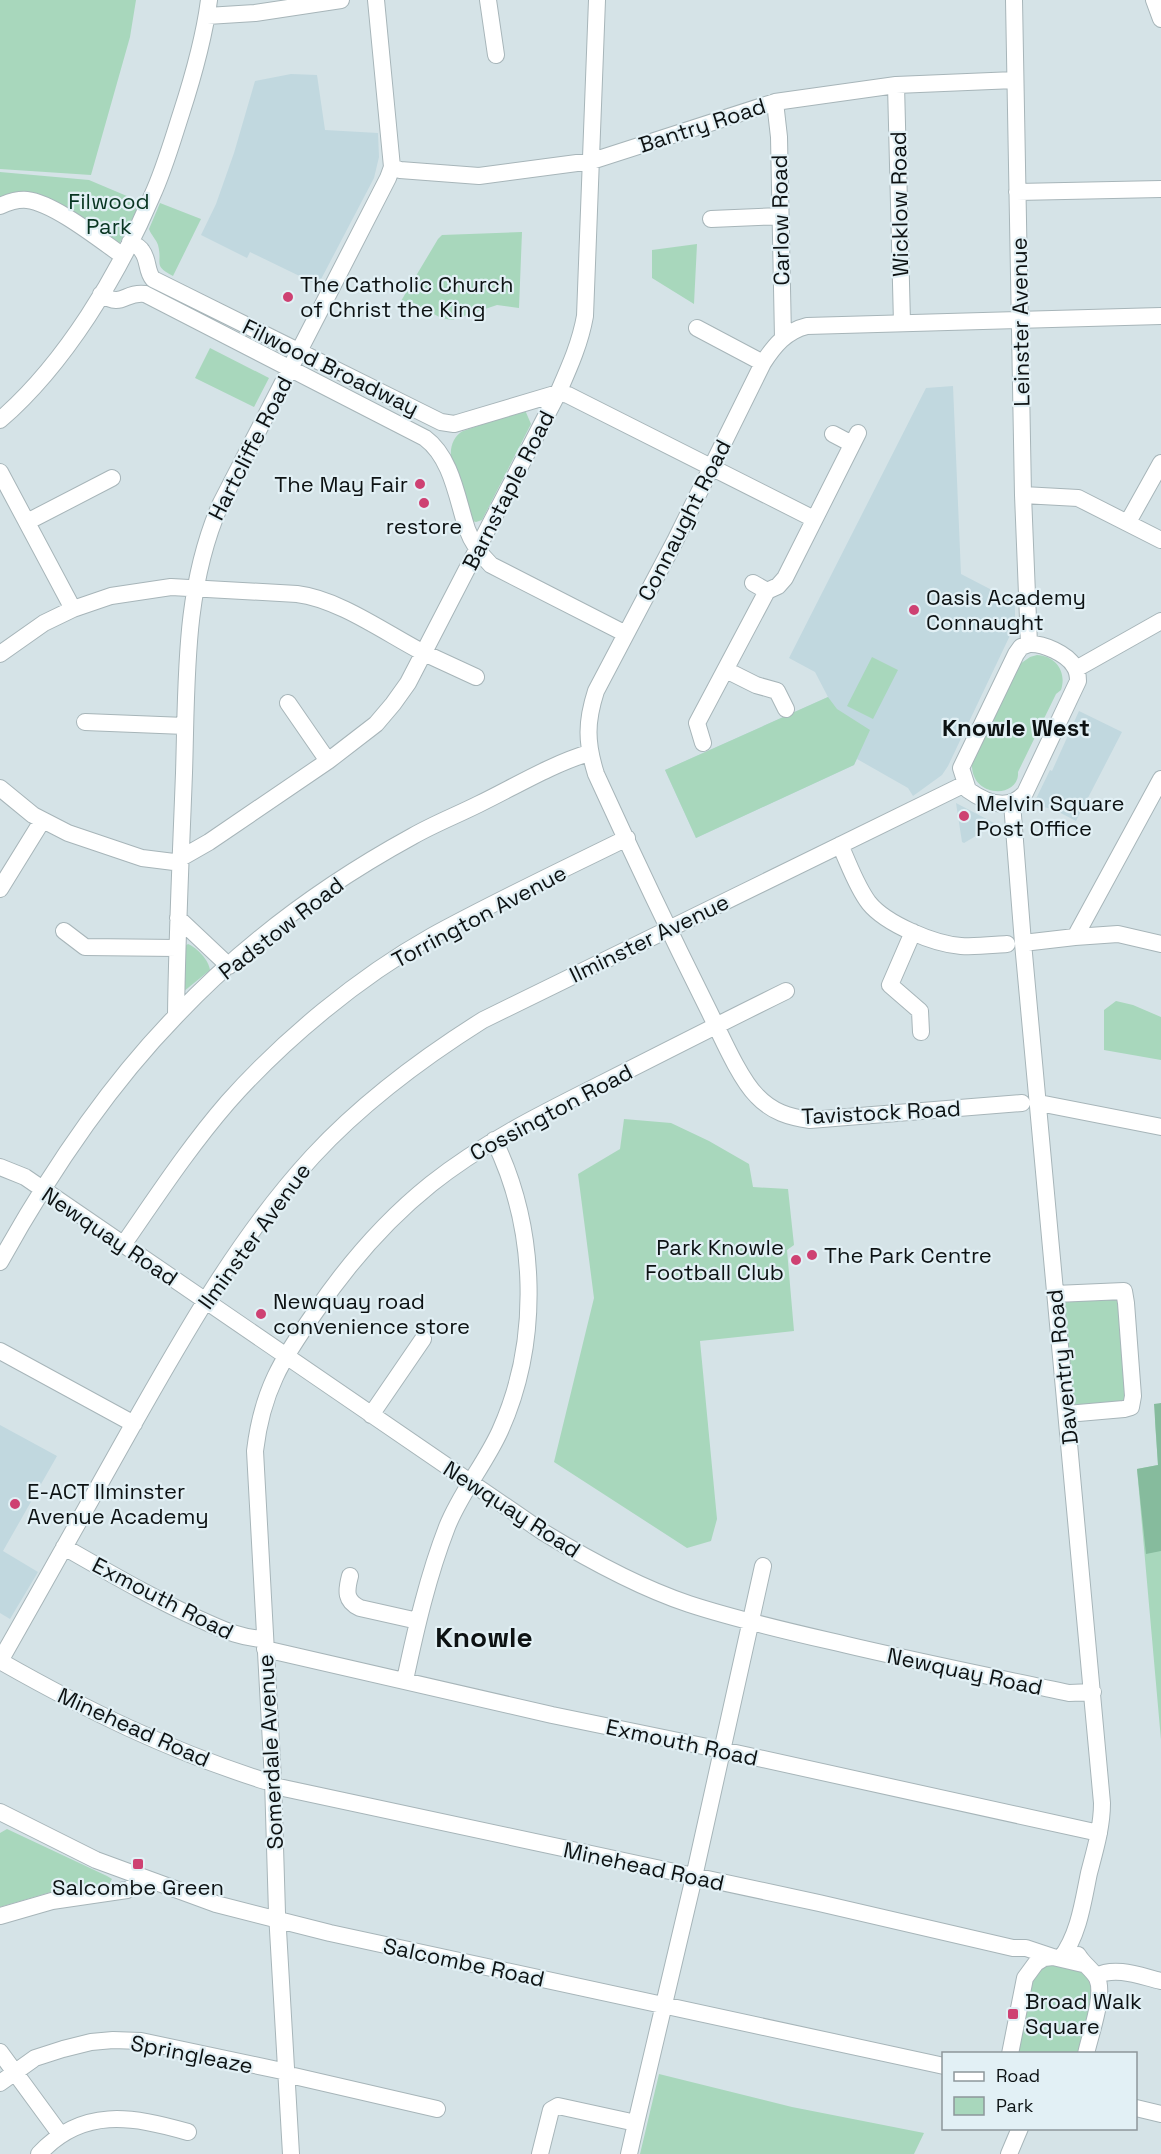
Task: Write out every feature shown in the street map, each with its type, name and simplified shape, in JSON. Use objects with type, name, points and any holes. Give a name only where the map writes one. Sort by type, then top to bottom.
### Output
[{"type":"street","points":[[0,420],[40,381],[101,294],[153,196],[196,63],[208,8],[255,13],[341,0]]},
{"type":"street","name":"Hartcliffe Road","points":[[176,1015],[187,656],[194,588],[206,539],[221,503],[392,167],[376,0]]},
{"type":"street","points":[[488,0],[496,55]]},
{"type":"street","name":"Barnstaple Road","points":[[181,857],[209,842],[328,761],[365,734],[385,715],[401,693],[424,653],[558,393],[576,353],[585,316],[597,0]]},
{"type":"street","name":"Leinster Avenue","points":[[1014,0],[1023,495],[1029,644]]},
{"type":"street","points":[[1154,0],[1161,19]]},
{"type":"street","name":"Bantry Road","points":[[392,167],[400,170],[479,176],[565,166],[592,161],[775,102],[896,85],[1015,80]]},
{"type":"street","name":"Wicklow Road","points":[[896,85],[902,323]]},
{"type":"street","name":"Carlow Road","points":[[775,102],[779,137],[783,338]]},
{"type":"street","points":[[1017,192],[1161,189]]},
{"type":"street","name":"Filwood Broadway","points":[[0,206],[10,201],[28,200],[46,206],[126,249],[142,250],[147,261],[148,273],[153,279],[447,424],[454,424],[558,393]]},
{"type":"street","points":[[711,219],[780,216]]},
{"type":"street","name":"Filwood Broadway","points":[[101,294],[110,300],[119,301],[138,293],[145,294],[431,442],[445,461],[466,530],[478,550]]},
{"type":"street","name":"Connaught Road","points":[[668,928],[589,753],[587,729],[590,711],[596,691],[763,363],[783,338],[794,329],[807,326],[1161,316]]},
{"type":"street","points":[[697,328],[763,363]]},
{"type":"street","points":[[558,393],[578,398],[814,519]]},
{"type":"street","points":[[703,743],[697,723],[745,635],[760,587],[778,586],[783,581],[855,439],[833,435]]},
{"type":"street","points":[[1128,522],[1161,463]]},
{"type":"street","points":[[0,472],[73,609]]},
{"type":"street","points":[[27,522],[112,477]]},
{"type":"street","points":[[1023,495],[1078,498],[1161,540]]},
{"type":"street","points":[[478,550],[491,565],[626,634]]},
{"type":"street","points":[[0,654],[30,632],[73,609],[111,596],[171,587],[194,588],[297,594],[312,597],[374,625],[424,653],[476,677]]},
{"type":"street","points":[[1076,669],[1161,621]]},
{"type":"street","points":[[1029,644],[1047,647],[1068,659],[1076,669],[1078,685],[1026,791],[1012,803],[1003,805],[968,790],[961,771],[963,761],[1016,654],[1021,647],[1029,644]]},
{"type":"street","points":[[726,670],[756,685],[777,691],[786,709]]},
{"type":"street","points":[[288,703],[328,761]]},
{"type":"street","points":[[85,722],[185,726]]},
{"type":"street","name":"Padstow Road","points":[[0,1262],[41,1190],[114,1087],[176,1015],[229,966],[295,912],[377,857],[415,835],[589,753]]},
{"type":"street","points":[[1075,936],[1161,778]]},
{"type":"street","name":"Ilminster Avenue","points":[[0,1661],[204,1301],[286,1186],[331,1137],[396,1079],[483,1020],[965,784]]},
{"type":"street","points":[[0,788],[42,821],[92,842],[142,858],[174,862],[181,857]]},
{"type":"street","name":"Daventry Road","points":[[1012,803],[1015,943],[1039,1103],[1102,1803],[1099,1833],[1077,1928],[1068,1949],[1057,1958]]},
{"type":"street","points":[[0,889],[42,821]]},
{"type":"street","name":"Torrington Avenue","points":[[123,1245],[181,1160],[229,1101],[295,1036],[330,1007],[372,975],[431,937],[627,838]]},
{"type":"street","points":[[840,844],[862,892],[870,903],[890,920],[940,942],[960,946],[1075,936],[1123,935],[1161,944]]},
{"type":"street","points":[[178,918],[229,966]]},
{"type":"street","name":"Tavistock Road","points":[[668,928],[746,1083],[765,1105],[792,1117],[810,1120],[1022,1102]]},
{"type":"street","points":[[64,931],[85,947],[177,948]]},
{"type":"street","points":[[913,932],[890,984],[920,1011],[921,1032]]},
{"type":"street","name":"Cossington Road","points":[[285,1356],[332,1287],[377,1233],[429,1185],[494,1140],[786,991]]},
{"type":"street","points":[[1039,1103],[1161,1127]]},
{"type":"street","points":[[405,1680],[418,1621],[448,1525],[506,1416],[520,1366],[528,1318],[529,1287],[521,1216],[510,1176],[494,1140]]},
{"type":"street","name":"Newquay Road","points":[[0,1167],[25,1177],[572,1550],[628,1579],[688,1604],[750,1622],[927,1664],[1069,1693],[1093,1692]]},
{"type":"street","points":[[1055,1294],[1124,1291],[1126,1304],[1133,1396],[1131,1407],[1067,1414]]},
{"type":"street","points":[[371,1415],[423,1339]]},
{"type":"street","points":[[0,1351],[134,1424]]},
{"type":"street","name":"Somerdale Avenue","points":[[285,1356],[263,1404],[255,1451],[274,1783],[278,1921],[291,2154]]},
{"type":"street","name":"Exmouth Road","points":[[64,1547],[179,1610],[237,1635],[265,1644],[552,1715],[1099,1833]]},
{"type":"street","points":[[629,2154],[694,1877],[763,1566]]},
{"type":"street","points":[[350,1576],[347,1597],[352,1604],[360,1608],[418,1621]]},
{"type":"street","name":"Minehead Road","points":[[0,1661],[86,1709],[173,1749],[265,1781],[1013,1948],[1026,1948],[1083,1964]]},
{"type":"street","name":"Salcombe Road","points":[[0,1812],[96,1860],[139,1877],[216,1904],[278,1921],[942,2066]]},
{"type":"street","points":[[0,1916],[52,1902],[128,1890],[137,1884],[139,1877]]},
{"type":"street","name":"Daventry Road","points":[[1077,1928],[1077,1952],[1083,1964]]},
{"type":"street","points":[[1010,2052],[1028,1966],[1021,1951],[1013,1948]]},
{"type":"street","points":[[1025,1978],[1036,1963],[1044,1958],[1057,1958]]},
{"type":"street","points":[[1083,1964],[1096,1976],[1100,1986],[1086,2052]]},
{"type":"street","points":[[1096,1976],[1104,1972],[1115,1971],[1161,1981]]},
{"type":"street","name":"Springleaze","points":[[0,2083],[35,2058],[91,2042],[113,2040],[141,2042],[437,2109]]},
{"type":"street","points":[[0,2052],[60,2134]]},
{"type":"street","points":[[540,2154],[551,2110],[558,2106],[636,2123]]},
{"type":"street","points":[[1137,2108],[1161,2114]]},
{"type":"street","points":[[39,2154],[60,2134],[80,2125],[106,2118],[148,2121],[188,2132]]},
{"type":"street","points":[[1009,2154],[1020,2130]]},
{"type":"shaded area","points":[[291,74],[317,75],[325,130],[378,133],[379,157],[374,178],[318,285],[250,252],[247,258],[201,235],[216,204],[234,153],[255,81]]},
{"type":"shaded area","name":"Oasis Academy Connaught","points":[[953,386],[961,574],[1015,602],[1015,619],[1014,627],[948,766],[942,775],[913,796],[908,788],[857,759],[854,765],[696,838],[665,770],[828,697],[815,672],[789,658],[926,388]]},
{"type":"shaded area","points":[[1079,711],[1122,732],[1076,821],[1053,809],[1033,805],[1050,770],[1052,771]]},
{"type":"shaded area","points":[[956,803],[996,824],[964,843],[962,842]]},
{"type":"shaded area","name":"E-ACT Ilminster Avenue Academy","points":[[0,1425],[57,1456],[3,1551],[38,1572],[10,1619],[0,1613]]},
{"type":"green space","points":[[0,0],[136,0],[130,37],[91,175],[0,169]]},
{"type":"green space","name":"Filwood Park","points":[[0,172],[89,180],[141,202],[117,248],[48,201],[0,199]]},
{"type":"green space","points":[[160,203],[201,219],[173,276],[160,266],[158,245],[149,229]]},
{"type":"green space","points":[[522,232],[519,308],[497,305],[452,320],[441,318],[412,302],[401,301],[442,235]]},
{"type":"green space","points":[[697,244],[694,304],[652,278],[652,250]]},
{"type":"green space","points":[[210,348],[269,378],[254,407],[195,378]]},
{"type":"green space","points":[[525,410],[531,424],[482,520],[472,521],[451,456],[453,442],[463,431]]},
{"type":"green space","points":[[1037,655],[1050,658],[1058,666],[1062,677],[1061,690],[1056,694],[1018,772],[1017,781],[1004,791],[986,789],[973,775],[972,763],[1020,664]]},
{"type":"green space","points":[[872,657],[898,670],[873,719],[847,706]]},
{"type":"green space","points":[[828,697],[837,709],[870,730],[854,765],[696,838],[665,770]]},
{"type":"green space","points":[[188,944],[202,955],[210,970],[183,992],[185,946]]},
{"type":"green space","points":[[1116,1001],[1133,1005],[1161,1017],[1161,1060],[1104,1050],[1104,1010]]},
{"type":"green space","points":[[624,1119],[671,1123],[749,1164],[753,1187],[788,1189],[794,1245],[787,1250],[794,1331],[700,1341],[717,1519],[711,1541],[687,1548],[554,1462],[594,1298],[578,1174],[620,1149]]},
{"type":"green space","points":[[1119,1298],[1130,1405],[1073,1408],[1063,1299]]},
{"type":"green space","points":[[1161,1403],[1161,1740],[1137,1469],[1158,1465],[1155,1422]]},
{"type":"green space","points":[[1161,1403],[1161,1551],[1146,1554],[1137,1469],[1158,1465],[1154,1404]]},
{"type":"green space","points":[[7,1829],[112,1879],[109,1884],[51,1892],[0,1907],[0,1833]]},
{"type":"green space","points":[[1051,1964],[1073,1968],[1084,1974],[1091,1986],[1093,1995],[1079,2052],[1017,2052],[1034,1976],[1043,1967]]},
{"type":"green space","points":[[659,2074],[792,2107],[924,2133],[914,2154],[640,2154]]},
{"type":"place","name":"The Catholic Church of Christ the King","points":[[288,297]]},
{"type":"place","name":"The May Fair","points":[[420,484]]},
{"type":"place","name":"restore","points":[[424,503]]},
{"type":"place","name":"Oasis Academy Connaught","points":[[914,610]]},
{"type":"place","name":"Melvin Square Post Office","points":[[964,816]]},
{"type":"place","name":"The Park Centre","points":[[812,1255]]},
{"type":"place","name":"Park Knowle Football Club","points":[[796,1260]]},
{"type":"place","name":"Newquay road convenience store","points":[[261,1314]]},
{"type":"place","name":"E-ACT Ilminster Avenue Academy","points":[[15,1504]]},
{"type":"place","name":"Salcombe Green","points":[[138,1864]]},
{"type":"place","name":"Broad Walk Square","points":[[1013,2014]]},
{"type":"district","name":"Knowle West","points":[[1016,728]]},
{"type":"district","name":"Knowle","points":[[484,1637]]}]
